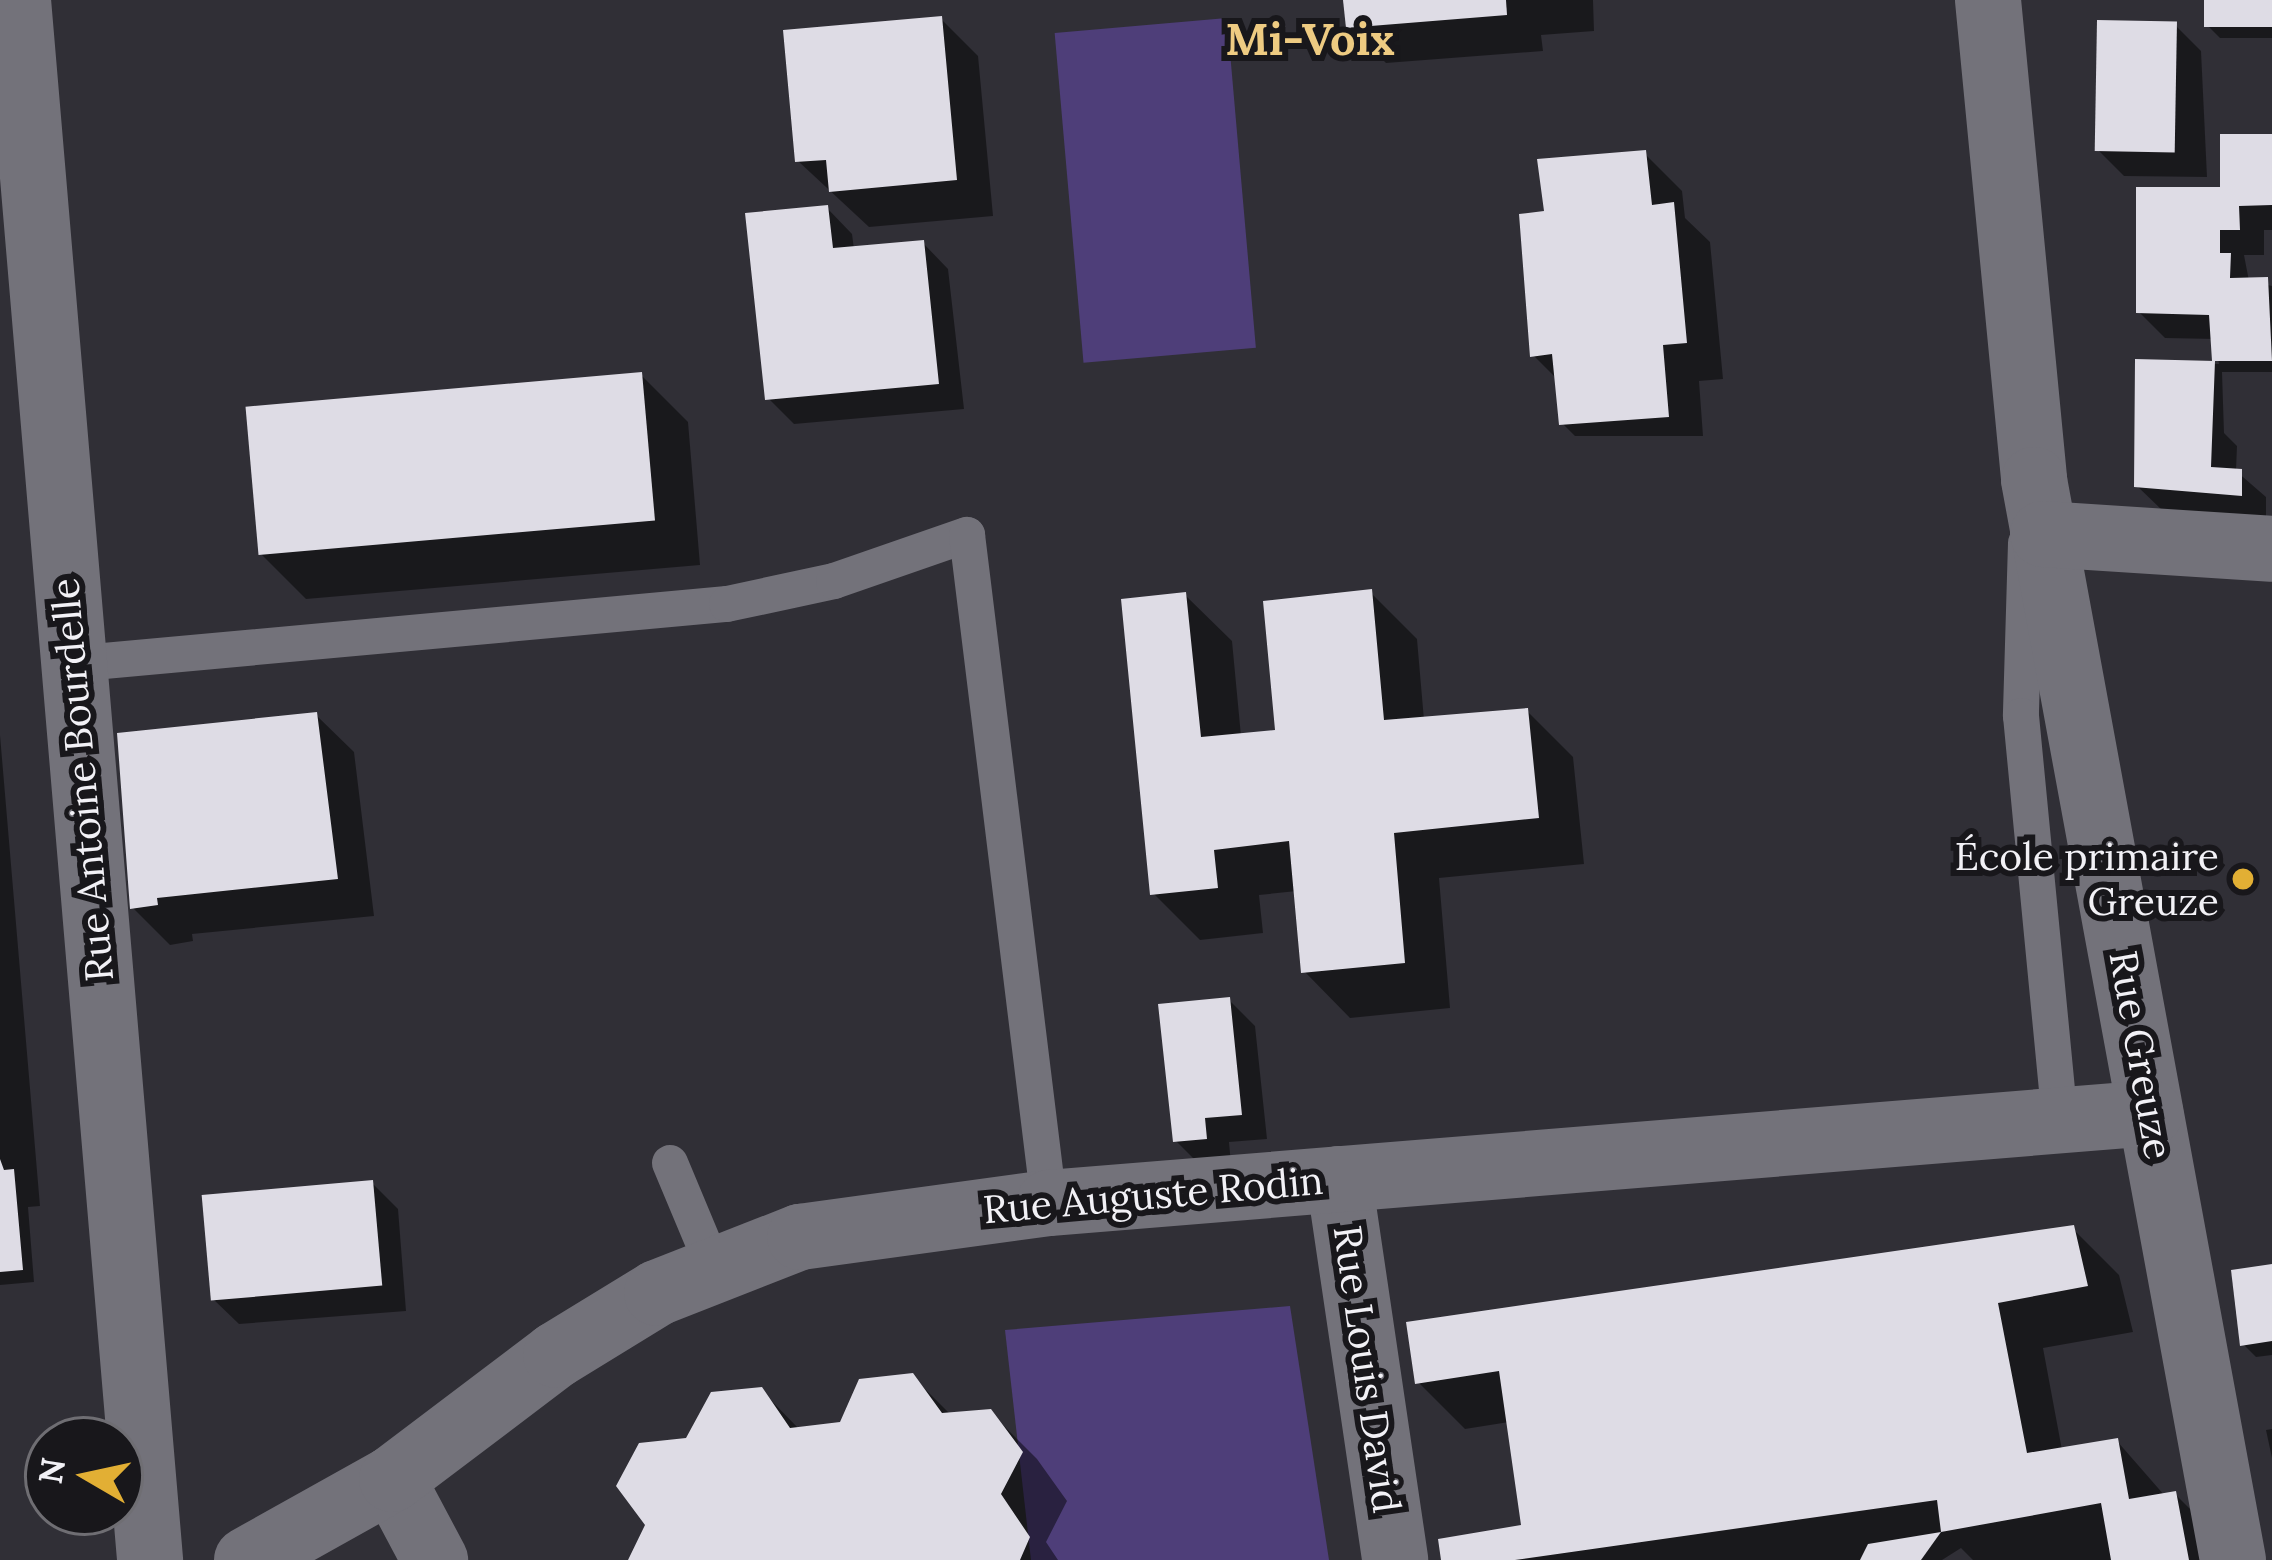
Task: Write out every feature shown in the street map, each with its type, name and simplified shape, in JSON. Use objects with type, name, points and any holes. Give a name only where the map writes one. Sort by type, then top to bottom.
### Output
[{"type":"street","name":"Rue Antoine Bourdelle","points":[[18,0],[150,1560]]},
{"type":"street","name":"Rue Greuze","points":[[1988,0],[2039,507],[2234,1560]]},
{"type":"street","points":[[2039,507],[2272,549]]},
{"type":"street","name":"Rue Auguste Rodin","points":[[247,1560],[392,1479],[556,1355],[713,1266],[860,1225],[1049,1203],[2150,1113]]},
{"type":"street","name":"Rue Louis David","points":[[1340,1179],[1395,1560]]},
{"type":"street","points":[[392,1479],[435,1560]]},
{"type":"lane","name":"Rue Greuze","points":[[2039,507],[2020,591],[2020,696],[2060,1120]]},
{"type":"lane","points":[[71,664],[727,604],[834,581],[967,536],[1049,1203]]},
{"type":"lane","points":[[670,1163],[713,1266]]},
{"type":"shaded area","points":[[1227,18],[1256,348],[1084,363],[1055,33]]},
{"type":"shaded area","points":[[1290,1306],[1329,1560],[1031,1560],[1005,1330]]},
{"type":"building","points":[[1343,0],[1506,0],[1507,15],[1346,28]]},
{"type":"building","points":[[2204,0],[2272,0],[2272,27],[2204,27]]},
{"type":"building","points":[[942,16],[957,180],[829,192],[826,160],[795,162],[783,30]]},
{"type":"building","points":[[2097,20],[2177,21],[2175,152],[2095,151]]},
{"type":"building","points":[[2220,134],[2272,134],[2272,205],[2239,206],[2240,230],[2220,230],[2220,253],[2231,253],[2230,278],[2268,277],[2272,361],[2212,361],[2209,315],[2136,313],[2136,187],[2220,187]]},
{"type":"building","points":[[1646,150],[1652,205],[1674,202],[1687,343],[1663,345],[1669,417],[1559,425],[1552,354],[1530,357],[1519,214],[1544,211],[1537,159]]},
{"type":"building","points":[[828,205],[833,248],[924,240],[939,384],[765,400],[745,213]]},
{"type":"building","points":[[2135,359],[2215,361],[2211,467],[2242,469],[2242,496],[2134,487]]},
{"type":"building","points":[[642,372],[655,520],[259,555],[246,407]]},
{"type":"building","points":[[1372,589],[1384,720],[1528,708],[1539,818],[1394,833],[1405,963],[1301,973],[1289,841],[1214,850],[1218,888],[1150,895],[1121,599],[1186,592],[1201,737],[1275,730],[1263,601]]},
{"type":"building","points":[[317,712],[338,879],[157,898],[158,905],[130,909],[117,733]]},
{"type":"building","points":[[1230,997],[1242,1115],[1205,1118],[1207,1139],[1173,1142],[1158,1004]]},
{"type":"building","points":[[0,1159],[4,1170],[14,1169],[23,1270],[0,1272]]},
{"type":"building","points":[[373,1180],[382,1286],[211,1301],[202,1195]]},
{"type":"building","points":[[2074,1225],[2088,1286],[1998,1303],[2027,1453],[2118,1438],[2129,1499],[2176,1491],[2189,1560],[2111,1560],[2101,1503],[1941,1532],[1937,1500],[1515,1560],[1441,1560],[1438,1539],[1521,1525],[1499,1371],[1415,1384],[1406,1322]]},
{"type":"building","points":[[2272,1264],[2272,1341],[2240,1346],[2231,1270]]},
{"type":"building","points":[[913,1373],[942,1413],[991,1409],[1023,1452],[1001,1494],[1030,1537],[1020,1560],[628,1560],[645,1525],[616,1486],[639,1443],[686,1438],[711,1392],[762,1387],[790,1428],[840,1422],[859,1379]]},
{"type":"building","points":[[1941,1532],[1921,1560],[1860,1560],[1868,1544]]},
{"type":"place","name":"École primaire Greuze","points":[[2243,879]]},
{"type":"district","name":"Mi-Voix","points":[[1310,39]]}]
